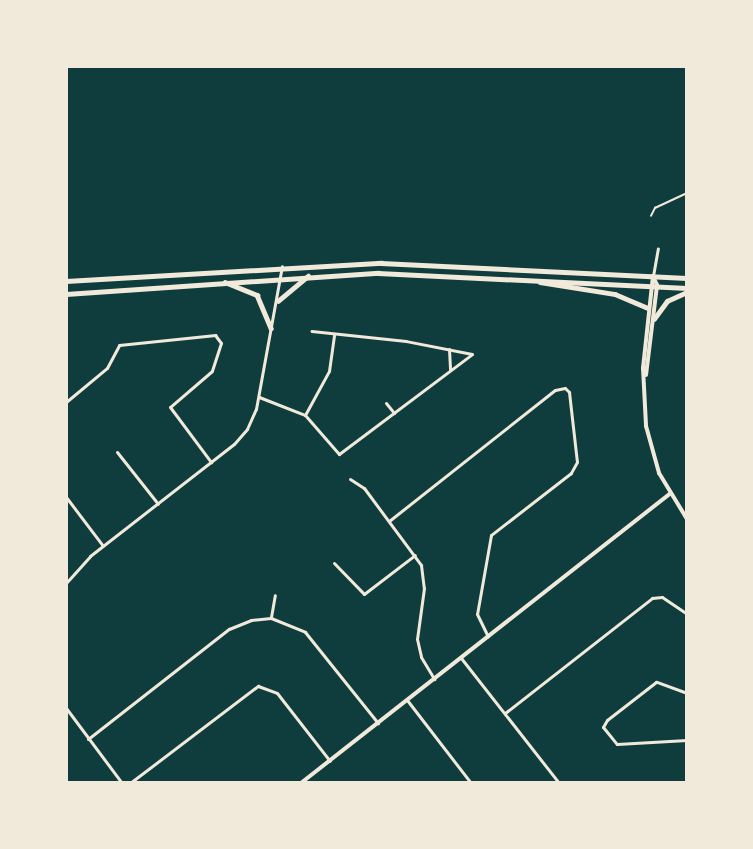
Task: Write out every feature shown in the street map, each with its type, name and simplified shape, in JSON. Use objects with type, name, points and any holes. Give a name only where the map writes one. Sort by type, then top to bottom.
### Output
[{"type":"main road","points":[[66,281],[282,266],[438,263],[687,278]]},
{"type":"main road","points":[[66,294],[310,275],[378,273],[649,284],[687,288]]},
{"type":"main road","points":[[278,301],[310,275]]},
{"type":"main road","points":[[523,279],[615,294],[648,308]]},
{"type":"main road","points":[[225,282],[256,295],[271,328]]},
{"type":"main road","points":[[654,319],[667,301],[687,292]]},
{"type":"street","points":[[658,248],[653,276],[649,284],[644,378],[648,438],[670,494],[687,519]]},
{"type":"street","points":[[66,583],[80,565],[211,462],[247,429],[259,397],[278,301],[282,266]]},
{"type":"street","points":[[644,378],[657,285],[653,276]]},
{"type":"street","points":[[259,397],[305,415],[339,454],[472,354],[312,331]]},
{"type":"street","points":[[66,402],[107,368],[119,345],[215,335],[221,344],[212,371],[170,407],[211,462]]},
{"type":"street","points":[[305,415],[329,371],[334,335]]},
{"type":"street","points":[[449,349],[450,370]]},
{"type":"street","points":[[389,521],[555,390],[565,388],[569,392],[578,455],[576,466],[491,535],[477,614],[488,637]]},
{"type":"street","points":[[386,403],[394,413]]},
{"type":"street","points":[[117,452],[158,504]]},
{"type":"street","points":[[350,479],[360,484],[416,555],[424,583],[418,644],[434,679]]},
{"type":"street","points":[[301,783],[670,494]]},
{"type":"street","points":[[66,497],[103,546]]},
{"type":"street","points":[[334,563],[364,594],[416,555]]},
{"type":"street","points":[[271,618],[275,595]]},
{"type":"street","points":[[505,713],[652,598],[662,597],[687,614]]},
{"type":"street","points":[[88,739],[229,629],[244,622],[271,618],[305,632],[378,723]]},
{"type":"street","points":[[461,658],[559,783]]},
{"type":"street","points":[[687,693],[656,682],[607,720],[603,728],[617,744],[687,740]]},
{"type":"street","points":[[130,783],[258,686],[277,693],[330,761]]},
{"type":"street","points":[[406,700],[471,783]]},
{"type":"street","points":[[66,708],[122,783]]},
{"type":"path","points":[[651,216],[655,208],[687,193]]}]
